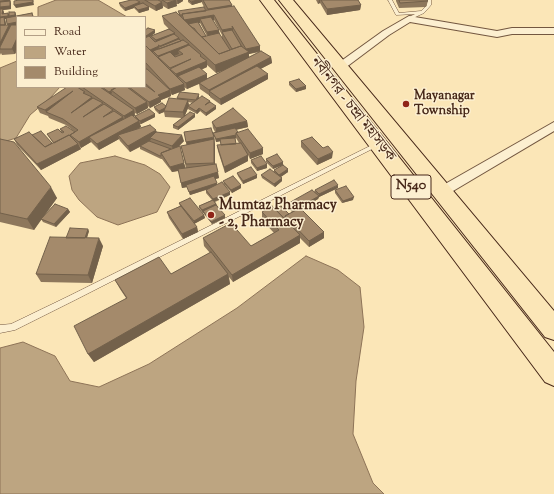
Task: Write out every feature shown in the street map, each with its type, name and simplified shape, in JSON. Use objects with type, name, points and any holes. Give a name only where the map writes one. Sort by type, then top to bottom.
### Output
[{"type":"highway","name":"নবীনগর - চন্দ্রা মহাসড়ক","points":[[267,0],[554,373]]},
{"type":"highway","name":"নবীনগর - চন্দ্রা মহাসড়ক","points":[[286,0],[554,329]]},
{"type":"street","points":[[341,66],[386,33],[409,19],[497,34],[512,31],[554,31]]},
{"type":"street","points":[[443,191],[554,126]]},
{"type":"lane","points":[[390,0],[398,14],[422,12]]},
{"type":"lane","points":[[409,19],[422,12],[429,6],[429,0]]},
{"type":"lane","points":[[0,329],[12,327],[65,302],[378,144]]},
{"type":"water","points":[[56,0],[98,0],[125,16],[38,16],[38,7]]},
{"type":"water","points":[[16,61],[16,88],[59,88],[30,115],[16,138],[0,143],[0,68]]},
{"type":"water","points":[[115,156],[145,165],[160,174],[170,187],[157,212],[118,225],[97,217],[79,200],[72,190],[69,176],[80,163]]},
{"type":"water","points":[[306,256],[338,270],[360,287],[364,327],[356,381],[353,434],[373,483],[384,494],[0,494],[0,348],[23,342],[55,356],[70,381],[99,387],[149,364],[237,308]]},
{"type":"building","points":[[33,0],[33,2],[14,5],[14,1]]},
{"type":"building","points":[[131,0],[140,2],[125,8],[119,3]]},
{"type":"building","points":[[145,0],[158,0],[162,2],[155,6]]},
{"type":"building","points":[[162,0],[176,0],[167,3]]},
{"type":"building","points":[[203,0],[229,0],[232,5],[208,9]]},
{"type":"building","points":[[321,0],[358,0],[361,5],[327,9]]},
{"type":"building","points":[[399,0],[427,0],[428,1],[400,3]]},
{"type":"building","points":[[10,1],[10,6],[0,7],[0,2]]},
{"type":"building","points":[[143,3],[149,7],[138,10],[134,6]]},
{"type":"building","points":[[234,6],[260,46],[246,49],[232,26],[233,28],[222,30],[214,15],[184,20],[182,14]]},
{"type":"building","points":[[204,7],[206,11],[182,14],[182,16],[178,11]]},
{"type":"building","points":[[0,9],[3,9],[2,14],[8,13],[8,16],[0,17]]},
{"type":"building","points":[[9,12],[15,12],[15,15],[9,16]]},
{"type":"building","points":[[176,12],[219,54],[241,46],[249,52],[215,65],[162,16]]},
{"type":"building","points":[[32,13],[33,16],[16,16]]},
{"type":"building","points":[[16,16],[16,22],[7,24],[6,18]]},
{"type":"building","points":[[4,17],[5,25],[0,25],[0,18]]},
{"type":"building","points":[[211,17],[219,30],[207,32],[200,19]]},
{"type":"building","points":[[198,22],[206,36],[202,37],[188,24]]},
{"type":"building","points":[[0,25],[9,25],[0,43]]},
{"type":"building","points":[[11,25],[16,25],[16,40],[12,49],[0,49]]},
{"type":"building","points":[[148,28],[155,30],[146,36],[146,29]]},
{"type":"building","points":[[169,29],[175,33],[156,40],[151,36]]},
{"type":"building","points":[[232,30],[242,47],[232,49],[222,32]]},
{"type":"building","points":[[219,33],[230,50],[219,54],[202,37]]},
{"type":"building","points":[[174,34],[179,38],[160,46],[158,45],[159,46],[150,50],[146,46],[146,38],[149,36],[155,42]]},
{"type":"building","points":[[179,39],[181,41],[159,49],[157,48]]},
{"type":"building","points":[[183,40],[189,44],[158,56],[153,51]]},
{"type":"building","points":[[189,45],[207,61],[176,74],[170,69],[191,59],[170,68],[158,57],[170,52],[175,57],[183,54],[178,50]]},
{"type":"building","points":[[146,46],[184,84],[170,89],[146,63]]},
{"type":"building","points":[[261,51],[271,57],[209,90],[199,83]]},
{"type":"building","points":[[257,66],[268,74],[220,99],[209,91]]},
{"type":"building","points":[[199,67],[207,74],[186,83],[178,76]]},
{"type":"building","points":[[147,69],[170,90],[158,95],[160,97],[149,102],[130,88],[146,88],[146,86],[155,92],[146,84]]},
{"type":"building","points":[[299,79],[306,86],[296,89],[289,82]]},
{"type":"building","points":[[66,88],[79,88],[85,92],[83,93],[92,97],[71,113],[93,98],[103,103],[83,117],[104,104],[113,110],[103,117],[114,111],[123,117],[79,142],[70,135],[78,130],[63,119],[46,112],[73,91],[45,110],[37,107]]},
{"type":"building","points":[[83,88],[101,88],[134,110],[124,116]]},
{"type":"building","points":[[103,88],[115,88],[109,92]]},
{"type":"building","points":[[115,88],[128,88],[147,102],[135,108],[111,90]]},
{"type":"building","points":[[180,92],[199,94],[196,100],[177,98]]},
{"type":"building","points":[[202,96],[210,101],[205,105],[210,102],[216,106],[206,113],[199,108],[196,111],[188,106]]},
{"type":"building","points":[[169,98],[188,100],[183,112],[164,111]]},
{"type":"building","points":[[162,103],[166,106],[165,108],[159,111],[154,107]]},
{"type":"building","points":[[233,108],[247,121],[216,128],[212,122]]},
{"type":"building","points":[[149,109],[155,114],[140,121],[135,116]]},
{"type":"building","points":[[190,112],[195,114],[178,127],[173,125]]},
{"type":"building","points":[[132,115],[139,121],[97,144],[89,137]]},
{"type":"building","points":[[150,125],[156,130],[128,146],[118,135]]},
{"type":"building","points":[[66,126],[75,132],[70,135],[71,136],[69,135],[54,143],[47,134],[58,129],[62,133],[64,132],[60,129]]},
{"type":"building","points":[[211,128],[214,137],[186,142],[184,132]]},
{"type":"building","points":[[235,128],[238,132],[236,135],[216,139],[213,133]]},
{"type":"building","points":[[248,129],[263,148],[250,153],[236,133]]},
{"type":"building","points":[[41,131],[52,143],[45,147],[32,135]]},
{"type":"building","points":[[29,132],[45,147],[69,135],[78,144],[37,164],[14,139]]},
{"type":"building","points":[[156,132],[182,135],[172,146],[150,138]]},
{"type":"building","points":[[312,137],[323,148],[328,146],[333,152],[318,159],[301,141]]},
{"type":"building","points":[[235,138],[236,144],[221,145],[220,139]]},
{"type":"building","points":[[0,139],[14,142],[51,187],[27,219],[0,213]]},
{"type":"building","points":[[214,139],[214,163],[186,164],[181,146]]},
{"type":"building","points":[[149,141],[171,149],[161,153],[160,156],[140,146]]},
{"type":"building","points":[[241,143],[248,155],[224,167],[217,145]]},
{"type":"building","points":[[180,146],[184,163],[170,167],[161,153]]},
{"type":"building","points":[[277,154],[283,162],[273,166],[266,159]]},
{"type":"building","points":[[261,156],[267,164],[257,168],[251,160]]},
{"type":"building","points":[[216,164],[218,172],[181,183],[178,169]]},
{"type":"building","points":[[283,165],[288,169],[279,175],[274,170]]},
{"type":"building","points":[[251,167],[257,175],[243,181],[237,173]]},
{"type":"building","points":[[270,169],[282,178],[274,184],[261,175]]},
{"type":"building","points":[[214,176],[217,183],[189,192],[186,185]]},
{"type":"building","points":[[233,176],[241,185],[231,190],[223,181]]},
{"type":"building","points":[[334,180],[338,185],[319,194],[315,190]]},
{"type":"building","points":[[222,182],[230,192],[213,199],[206,190]]},
{"type":"building","points":[[346,186],[354,197],[343,201],[335,190]]},
{"type":"building","points":[[312,190],[319,196],[294,210],[287,204]]},
{"type":"building","points":[[190,198],[204,215],[194,221],[179,203]]},
{"type":"building","points":[[213,200],[216,204],[202,210],[199,206]]},
{"type":"building","points":[[55,204],[68,209],[54,224],[41,219]]},
{"type":"building","points":[[216,205],[225,215],[211,222],[203,211]]},
{"type":"building","points":[[181,206],[197,227],[182,234],[167,212]]},
{"type":"building","points":[[272,206],[300,235],[232,275],[203,238],[231,223],[251,246],[279,230],[262,212]]},
{"type":"building","points":[[281,206],[289,214],[284,218],[275,209]]},
{"type":"building","points":[[300,208],[324,232],[309,241],[285,216]]},
{"type":"building","points":[[70,228],[88,229],[85,238],[66,238]]},
{"type":"building","points":[[50,237],[99,238],[88,275],[36,274]]},
{"type":"building","points":[[211,252],[228,274],[88,354],[74,326],[127,298],[115,280],[159,257],[171,274]]},
{"type":"place","name":"Mayanagar Township","points":[[406,104]]},
{"type":"place","name":"Mumtaz Pharmacy - 2, Pharmacy","points":[[211,215]]}]
